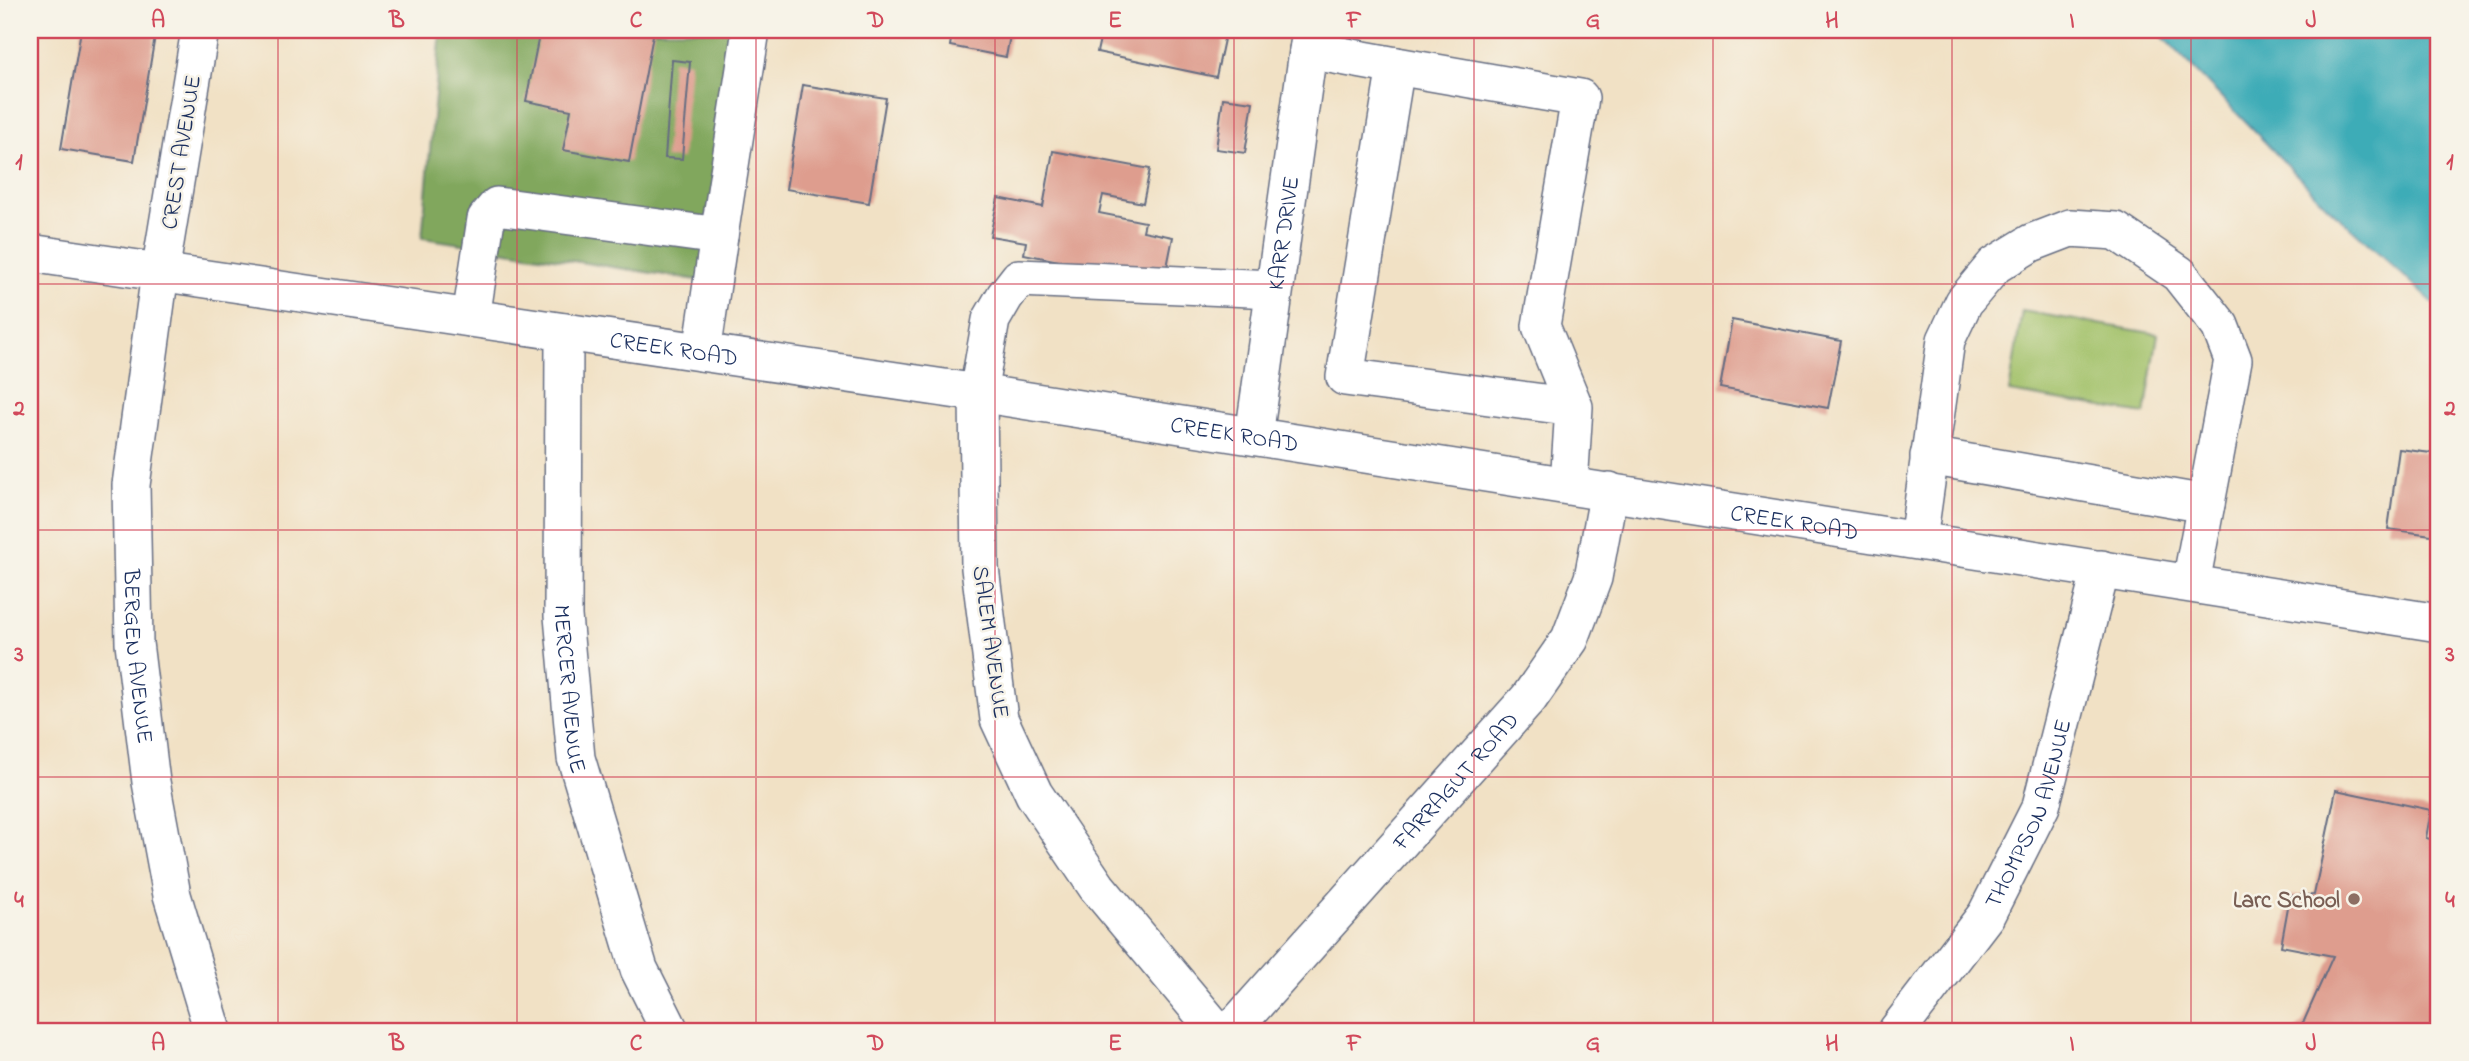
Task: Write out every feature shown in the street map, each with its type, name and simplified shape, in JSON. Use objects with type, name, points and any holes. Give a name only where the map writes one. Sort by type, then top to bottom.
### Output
[{"type":"street","name":"CREST AVENUE","points":[[160,274],[200,30]]},
{"type":"street","points":[[702,352],[751,30]]},
{"type":"street","points":[[1309,40],[1396,66],[1580,98],[1541,326],[1574,407],[1569,485]]},
{"type":"street","name":"KARR DRIVE","points":[[1254,436],[1309,40]]},
{"type":"street","points":[[1396,66],[1345,377],[1574,407]]},
{"type":"street","points":[[471,318],[486,219],[497,206],[719,236]]},
{"type":"street","points":[[1918,540],[1945,340],[1964,302],[1995,265],[2031,243],[2070,228],[2116,231],[2179,274],[2220,326],[2233,360],[2191,583]]},
{"type":"street","name":"CREEK ROAD","points":[[30,253],[978,393],[2439,623]]},
{"type":"street","name":"BERGEN AVENUE","points":[[160,274],[131,485],[134,643],[151,782],[172,895],[213,1031]]},
{"type":"street","name":"SALEM AVENUE","points":[[1217,1031],[1097,887],[1034,794],[999,719],[979,568],[978,393],[991,320],[1005,296],[1020,278],[1274,289]]},
{"type":"street","name":"MERCER AVENUE","points":[[564,331],[563,616],[576,758],[639,969],[670,1031]]},
{"type":"street","points":[[1929,456],[2206,504]]},
{"type":"street","name":"FARRAGUT ROAD","points":[[1231,1031],[1529,698],[1570,639],[1593,578],[1609,491]]},
{"type":"street","name":"THOMPSON AVENUE","points":[[1897,1031],[1986,915],[2041,806],[2101,569]]},
{"type":"green space","points":[[441,30],[758,30],[731,285],[422,238]]},
{"type":"green space","points":[[2022,311],[2158,334],[2145,414],[2009,392]]},
{"type":"water","points":[[2156,30],[2439,30],[2439,308],[2325,204]]},
{"type":"building","points":[[81,30],[156,30],[134,161],[61,149]]},
{"type":"building","points":[[540,30],[654,30],[629,162],[563,150],[571,110],[526,101]]},
{"type":"building","points":[[935,30],[1011,30],[1006,57],[950,46],[952,34]]},
{"type":"building","points":[[1102,30],[1226,30],[1216,77],[1097,52]]},
{"type":"building","points":[[672,60],[690,62],[682,159],[665,158]]},
{"type":"building","points":[[803,85],[886,98],[869,203],[786,189]]},
{"type":"building","points":[[1223,98],[1253,102],[1245,153],[1216,149]]},
{"type":"building","points":[[1053,151],[1150,169],[1143,203],[1103,195],[1099,213],[1145,222],[1143,231],[1173,237],[1164,282],[1024,254],[1026,242],[990,236],[998,198],[1043,207]]},
{"type":"building","points":[[1732,320],[1841,341],[1828,408],[1720,388]]},
{"type":"building","points":[[2399,449],[2439,454],[2439,536],[2388,529]]},
{"type":"building","points":[[2336,790],[2431,810],[2426,838],[2439,841],[2439,1031],[2294,1031],[2304,1021],[2333,956],[2281,946],[2290,896],[2314,895]]},
{"type":"place","name":"Larc School","points":[[2354,899]]}]
